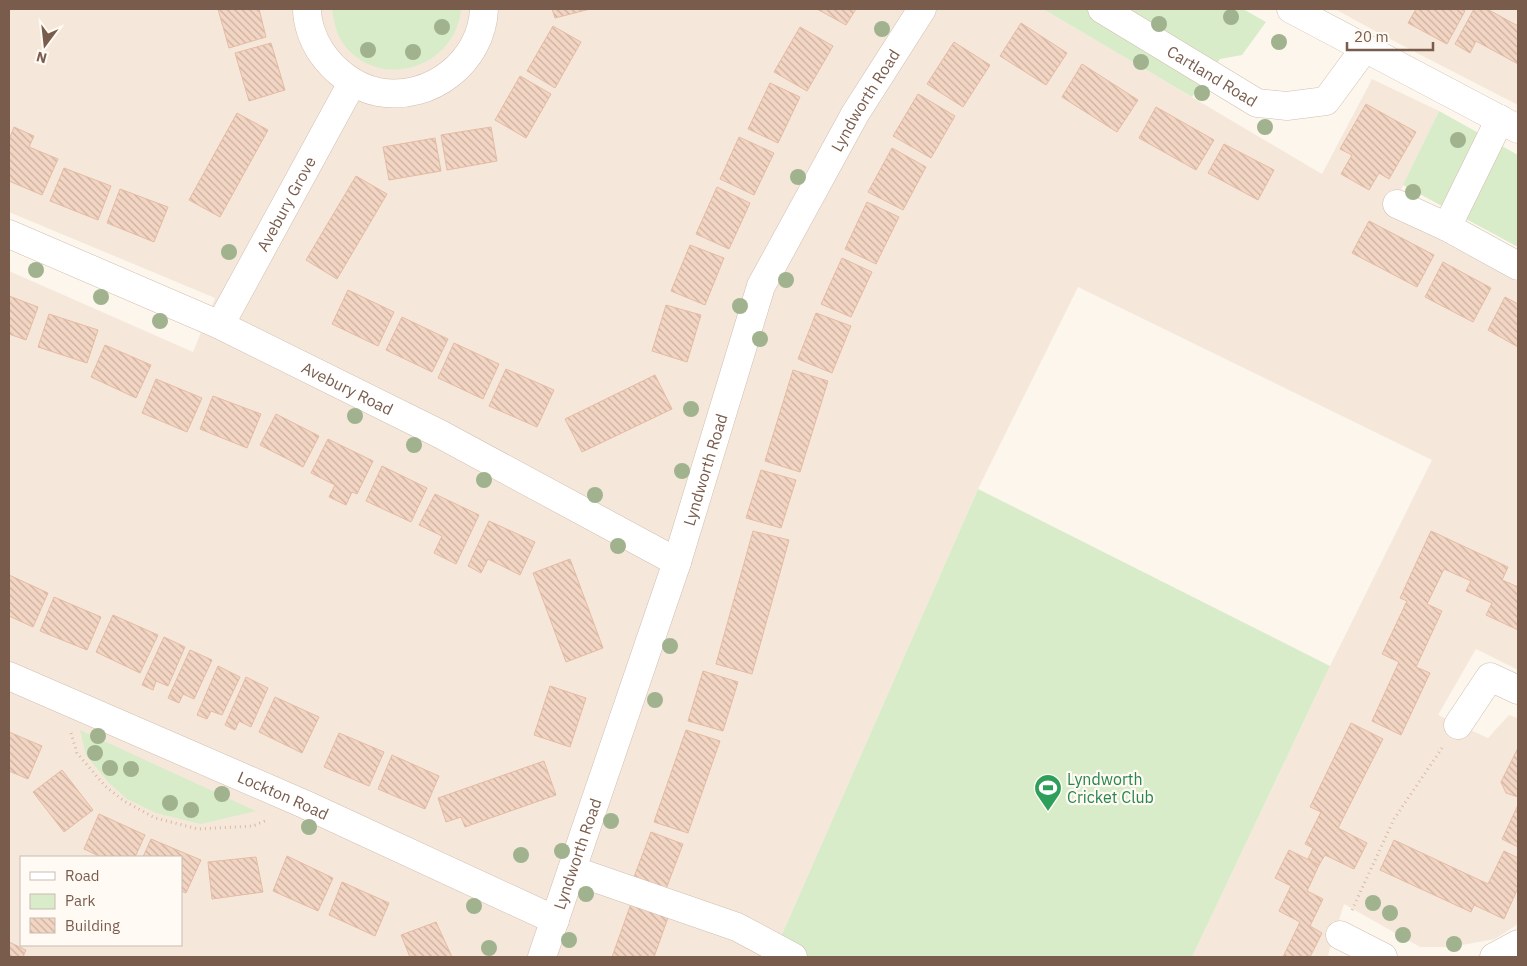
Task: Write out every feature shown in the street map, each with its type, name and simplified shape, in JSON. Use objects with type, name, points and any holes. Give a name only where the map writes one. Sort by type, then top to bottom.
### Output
[{"type":"street","points":[[307,9],[314,42],[330,65],[352,83],[378,92],[397,93],[406,93],[434,86],[456,70],[474,48],[483,21],[484,9]]},
{"type":"street","name":"Lyndworth Road","points":[[542,957],[677,562],[761,286],[856,114],[922,9]]},
{"type":"street","name":"Cartland Road","points":[[1102,9],[1257,103],[1287,106],[1326,100],[1365,48]]},
{"type":"street","points":[[1290,9],[1509,124],[1447,227]]},
{"type":"street","name":"Avebury Grove","points":[[220,325],[352,83]]},
{"type":"street","points":[[1397,204],[1447,227],[1518,266]]},
{"type":"street","name":"Avebury Road","points":[[9,234],[220,325],[440,434],[677,562]]},
{"type":"street","name":"Lockton Road","points":[[9,676],[304,804],[555,920]]},
{"type":"street","points":[[1458,725],[1490,677],[1518,690]]},
{"type":"street","points":[[572,870],[738,927],[793,957]]},
{"type":"street","points":[[1340,935],[1383,957]]},
{"type":"street","points":[[1494,957],[1518,944]]},
{"type":"path","points":[[60,699],[77,754],[105,786],[124,801],[155,818],[198,829],[253,826],[304,804]]},
{"type":"path","points":[[1340,935],[1394,820],[1458,725]]},
{"type":"shaded area","points":[[9,9],[1043,9],[1322,174],[1372,79],[1439,111],[1390,213],[1518,282],[1518,670],[1476,649],[1438,715],[1488,738],[1509,715],[1518,718],[1518,924],[1495,939],[1451,947],[1420,947],[1344,904],[1328,955],[1333,957],[1192,957],[1330,666],[1432,460],[1078,287],[978,489],[772,957],[9,957],[9,271],[193,352],[215,298],[9,212]]},
{"type":"shaded area","points":[[1335,9],[1518,9],[1518,105],[1384,36]]},
{"type":"green space","points":[[332,9],[461,9],[456,29],[446,46],[432,58],[414,66],[396,70],[377,67],[359,59],[344,45],[337,32]]},
{"type":"green space","points":[[1043,9],[1243,9],[1266,22],[1242,55],[1220,59],[1192,97]]},
{"type":"green space","points":[[1439,111],[1518,155],[1518,247],[1403,185]]},
{"type":"green space","name":"Lyndworth Cricket Club","points":[[978,489],[1330,666],[1192,957],[772,957]]},
{"type":"green space","points":[[80,730],[256,811],[201,824],[156,813],[127,799],[109,783],[86,755]]},
{"type":"building","points":[[218,9],[259,9],[266,37],[229,48]]},
{"type":"building","points":[[552,9],[590,9],[555,18]]},
{"type":"building","points":[[817,9],[856,9],[846,25]]},
{"type":"building","points":[[1416,9],[1460,9],[1465,11],[1447,44],[1408,23]]},
{"type":"building","points":[[1474,9],[1487,9],[1518,26],[1518,64],[1476,41],[1470,53],[1455,44]]},
{"type":"building","points":[[1021,23],[1067,53],[1046,85],[1000,56]]},
{"type":"building","points":[[553,26],[581,42],[555,88],[527,71]]},
{"type":"building","points":[[800,27],[833,46],[807,91],[774,72]]},
{"type":"building","points":[[954,42],[990,65],[963,107],[927,84]]},
{"type":"building","points":[[271,43],[285,90],[249,101],[235,53]]},
{"type":"building","points":[[1082,64],[1138,100],[1117,132],[1062,97]]},
{"type":"building","points":[[520,76],[551,94],[526,138],[495,120]]},
{"type":"building","points":[[770,83],[800,97],[778,143],[748,129]]},
{"type":"building","points":[[918,94],[955,116],[931,158],[893,136]]},
{"type":"building","points":[[1366,104],[1416,132],[1389,179],[1379,173],[1369,190],[1341,174],[1352,155],[1340,149]]},
{"type":"building","points":[[1156,107],[1214,140],[1196,170],[1139,138]]},
{"type":"building","points":[[237,113],[268,130],[220,217],[189,200]]},
{"type":"building","points":[[14,127],[34,136],[29,147],[58,159],[42,195],[9,181],[9,140]]},
{"type":"building","points":[[491,127],[497,161],[447,170],[441,135]]},
{"type":"building","points":[[739,137],[774,153],[754,195],[720,179]]},
{"type":"building","points":[[435,138],[441,171],[389,180],[383,147]]},
{"type":"building","points":[[1224,144],[1274,170],[1258,200],[1208,173]]},
{"type":"building","points":[[892,148],[926,167],[903,210],[868,192]]},
{"type":"building","points":[[64,168],[111,186],[98,220],[50,201]]},
{"type":"building","points":[[356,176],[387,194],[337,279],[306,260]]},
{"type":"building","points":[[717,187],[750,203],[729,249],[696,234]]},
{"type":"building","points":[[120,189],[168,207],[154,242],[107,223]]},
{"type":"building","points":[[867,202],[899,217],[876,264],[845,249]]},
{"type":"building","points":[[1369,221],[1434,255],[1417,287],[1352,253]]},
{"type":"building","points":[[690,245],[724,258],[705,305],[671,291]]},
{"type":"building","points":[[842,258],[872,272],[851,317],[821,304]]},
{"type":"building","points":[[1443,262],[1491,288],[1473,322],[1425,297]]},
{"type":"building","points":[[348,290],[394,312],[378,346],[332,324]]},
{"type":"building","points":[[9,296],[38,307],[26,340],[9,334]]},
{"type":"building","points":[[1505,297],[1518,304],[1518,347],[1488,330]]},
{"type":"building","points":[[666,305],[701,315],[687,362],[652,351]]},
{"type":"building","points":[[816,313],[851,326],[832,373],[798,359]]},
{"type":"building","points":[[49,314],[98,330],[87,363],[38,347]]},
{"type":"building","points":[[402,317],[448,339],[432,372],[386,350]]},
{"type":"building","points":[[454,343],[499,364],[483,399],[438,378]]},
{"type":"building","points":[[105,345],[151,365],[136,398],[91,377]]},
{"type":"building","points":[[506,369],[554,390],[537,427],[489,406]]},
{"type":"building","points":[[793,370],[828,381],[800,472],[765,461]]},
{"type":"building","points":[[655,375],[672,409],[582,452],[565,419]]},
{"type":"building","points":[[156,379],[202,398],[187,432],[142,413]]},
{"type":"building","points":[[213,396],[261,414],[247,448],[200,429]]},
{"type":"building","points":[[276,414],[319,436],[303,467],[260,445]]},
{"type":"building","points":[[328,439],[373,461],[357,494],[352,492],[346,505],[329,497],[335,485],[311,473]]},
{"type":"building","points":[[382,466],[427,488],[411,522],[366,501]]},
{"type":"building","points":[[761,470],[796,480],[781,528],[746,518]]},
{"type":"building","points":[[435,494],[479,515],[456,564],[434,553],[442,536],[419,525]]},
{"type":"building","points":[[489,521],[535,542],[520,575],[488,559],[481,573],[468,566]]},
{"type":"building","points":[[753,531],[789,540],[752,674],[716,664]]},
{"type":"building","points":[[1431,531],[1508,567],[1502,580],[1518,587],[1518,630],[1486,615],[1492,603],[1466,591],[1471,581],[1444,569],[1427,604],[1442,611],[1416,667],[1430,673],[1401,735],[1372,721],[1399,662],[1382,654],[1407,601],[1400,598]]},
{"type":"building","points":[[570,559],[603,648],[566,662],[533,573]]},
{"type":"building","points":[[9,575],[48,593],[33,627],[9,616]]},
{"type":"building","points":[[54,597],[101,617],[87,650],[40,631]]},
{"type":"building","points":[[113,615],[158,635],[140,673],[96,652]]},
{"type":"building","points":[[164,637],[185,647],[168,686],[156,681],[153,690],[142,685]]},
{"type":"building","points":[[190,650],[212,660],[194,699],[183,694],[179,703],[168,698]]},
{"type":"building","points":[[218,666],[240,677],[222,715],[211,711],[207,719],[197,715]]},
{"type":"building","points":[[703,671],[738,682],[723,731],[688,721]]},
{"type":"building","points":[[246,677],[268,688],[251,727],[239,721],[235,730],[225,725]]},
{"type":"building","points":[[550,686],[586,698],[570,747],[534,735]]},
{"type":"building","points":[[275,697],[319,717],[302,753],[259,732]]},
{"type":"building","points":[[1351,723],[1383,739],[1338,828],[1367,843],[1354,869],[1325,855],[1319,865],[1308,859],[1313,848],[1305,844],[1321,812],[1310,807]]},
{"type":"building","points":[[686,730],[720,741],[688,833],[654,822]]},
{"type":"building","points":[[9,732],[42,746],[28,779],[9,771]]},
{"type":"building","points":[[339,733],[384,752],[369,786],[324,767]]},
{"type":"building","points":[[1518,748],[1518,797],[1506,793],[1501,782]]},
{"type":"building","points":[[392,755],[439,776],[425,809],[378,789]]},
{"type":"building","points":[[544,761],[556,795],[465,827],[461,817],[446,822],[438,798]]},
{"type":"building","points":[[62,770],[93,810],[64,832],[33,792]]},
{"type":"building","points":[[1518,805],[1518,847],[1502,839]]},
{"type":"building","points":[[99,814],[145,835],[135,856],[99,856],[84,849]]},
{"type":"building","points":[[651,832],[683,844],[666,889],[634,877]]},
{"type":"building","points":[[151,839],[201,860],[186,893],[182,891],[182,856],[143,856]]},
{"type":"building","points":[[1394,840],[1488,884],[1504,851],[1518,858],[1518,888],[1504,919],[1474,905],[1471,912],[1380,870]]},
{"type":"building","points":[[1289,850],[1319,865],[1307,891],[1323,899],[1310,926],[1322,933],[1310,957],[1283,957],[1300,922],[1279,911],[1291,886],[1275,878]]},
{"type":"building","points":[[287,856],[333,878],[318,911],[273,891]]},
{"type":"building","points":[[256,857],[263,892],[212,899],[208,862]]},
{"type":"building","points":[[342,882],[389,903],[375,936],[329,915]]},
{"type":"building","points":[[633,898],[670,912],[654,957],[612,957]]},
{"type":"building","points":[[436,922],[452,957],[410,957],[401,935]]},
{"type":"building","points":[[9,942],[26,950],[23,957],[9,957]]},
{"type":"place","name":"Lyndworth Cricket Club","points":[[1048,812]]}]
